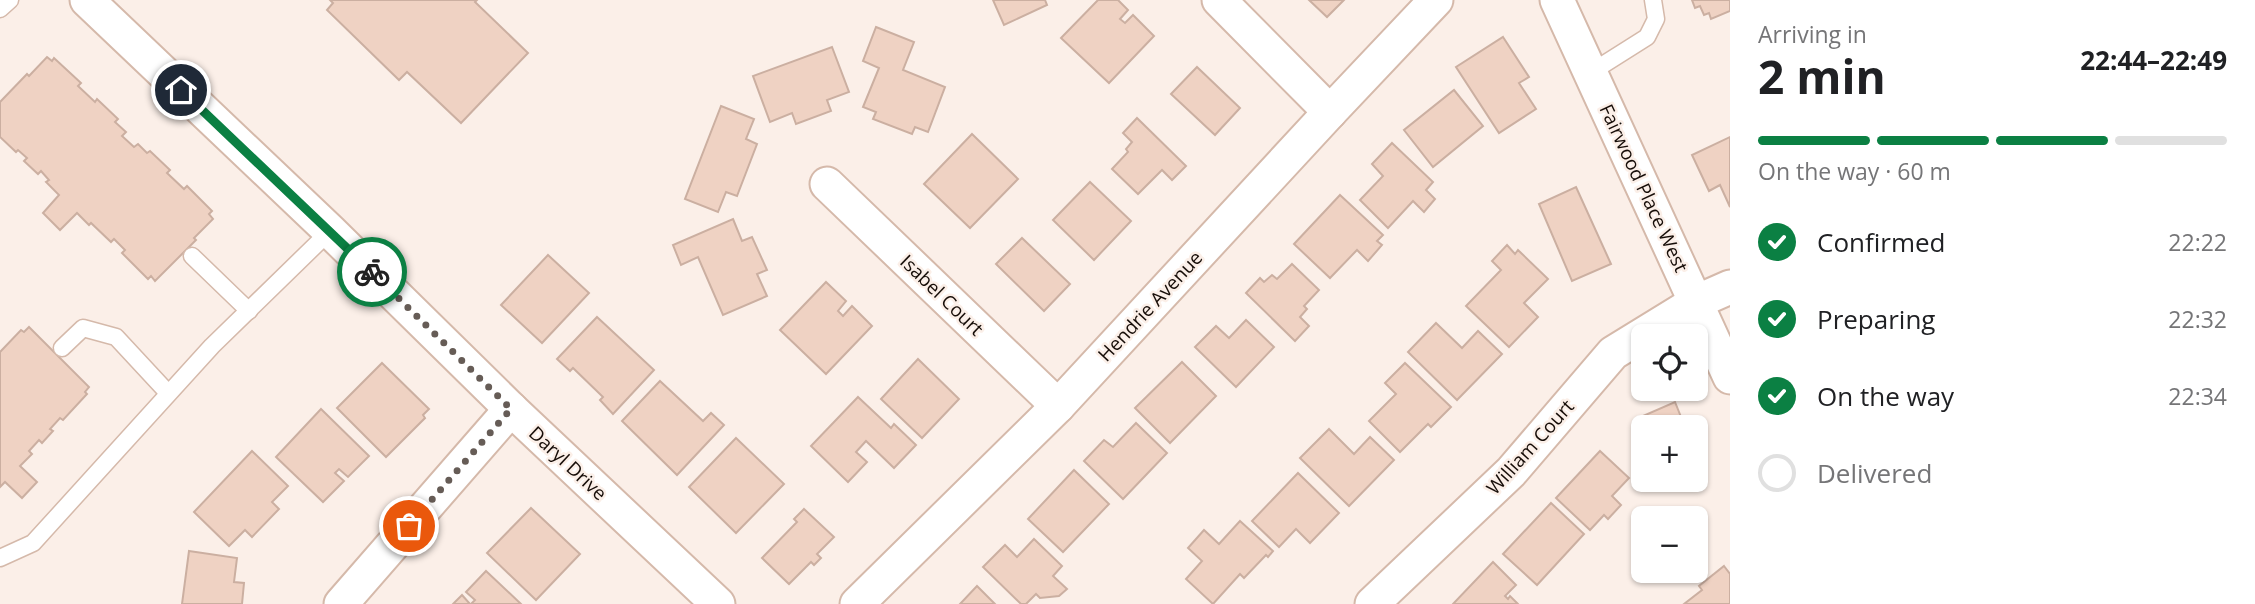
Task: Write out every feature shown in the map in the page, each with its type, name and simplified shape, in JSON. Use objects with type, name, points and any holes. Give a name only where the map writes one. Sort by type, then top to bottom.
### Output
[{"type":"street","name":"Daryl Drive","points":[[86,0],[718,604]]},
{"type":"street","points":[[1219,0],[1330,112]]},
{"type":"street","name":"Hendrie Avenue","points":[[857,604],[1058,406],[1436,0]]},
{"type":"street","name":"Fairwood Place West","points":[[1557,0],[1730,377]]},
{"type":"street","name":"Isabel Court","points":[[827,184],[1058,406]]},
{"type":"street","name":"William Court","points":[[1372,604],[1511,472],[1613,353],[1696,302],[1730,287]]},
{"type":"street","points":[[341,604],[511,409]]},
{"type":"lane","points":[[0,9],[10,0]]},
{"type":"lane","points":[[1590,73],[1647,37],[1656,19],[1653,0]]},
{"type":"lane","points":[[0,558],[33,543],[212,346],[330,231]]},
{"type":"lane","points":[[192,256],[249,311]]},
{"type":"lane","points":[[62,348],[83,328],[116,337],[168,393]]},
{"type":"building","points":[[330,0],[477,0],[475,2],[528,53],[461,123],[407,72],[399,80],[327,10],[333,3]]},
{"type":"building","points":[[993,0],[1045,0],[1047,5],[1004,25]]},
{"type":"building","points":[[1098,0],[1118,0],[1128,10],[1120,19],[1125,23],[1133,15],[1154,36],[1109,83],[1061,38]]},
{"type":"building","points":[[1309,0],[1344,0],[1327,17]]},
{"type":"building","points":[[1692,0],[1730,0],[1730,11],[1711,19],[1709,13],[1704,15],[1700,6],[1695,8]]},
{"type":"building","points":[[876,27],[914,42],[903,70],[945,87],[928,132],[915,127],[912,134],[873,119],[876,112],[863,107],[879,68],[863,61]]},
{"type":"building","points":[[1503,37],[1529,77],[1519,83],[1536,109],[1499,133],[1456,67]]},
{"type":"building","points":[[832,47],[849,92],[827,100],[831,111],[796,124],[792,113],[770,122],[753,76]]},
{"type":"building","points":[[47,57],[52,61],[54,58],[81,83],[78,86],[118,119],[115,122],[126,132],[122,136],[134,147],[138,144],[147,153],[150,151],[170,170],[167,173],[184,189],[187,186],[212,211],[209,214],[213,219],[194,238],[196,240],[155,281],[151,276],[148,279],[122,253],[125,250],[114,239],[111,242],[77,213],[60,230],[43,213],[59,195],[46,182],[49,180],[41,171],[38,174],[24,161],[27,158],[0,137],[0,102]]},
{"type":"building","points":[[1197,67],[1240,108],[1215,135],[1171,94]]},
{"type":"building","points":[[1454,90],[1483,126],[1433,167],[1404,130]]},
{"type":"building","points":[[721,106],[754,119],[746,139],[757,144],[737,196],[726,192],[718,212],[685,199]]},
{"type":"building","points":[[1137,118],[1186,166],[1172,180],[1162,170],[1138,194],[1112,169],[1128,152],[1126,149],[1132,142],[1123,133]]},
{"type":"building","points":[[972,134],[1018,179],[970,228],[924,184]]},
{"type":"building","points":[[1730,137],[1730,207],[1720,185],[1709,191],[1692,155]]},
{"type":"building","points":[[1392,143],[1433,182],[1426,190],[1435,199],[1424,212],[1413,201],[1388,228],[1360,200],[1383,176],[1372,164]]},
{"type":"building","points":[[1090,182],[1131,221],[1094,260],[1053,220]]},
{"type":"building","points":[[1576,187],[1611,264],[1572,281],[1539,204]]},
{"type":"building","points":[[1340,195],[1383,235],[1377,241],[1382,245],[1368,261],[1357,250],[1330,278],[1294,244]]},
{"type":"building","points":[[733,219],[742,241],[752,237],[767,270],[757,274],[767,296],[723,315],[698,257],[681,265],[673,245]]},
{"type":"building","points":[[1022,238],[1070,284],[1044,311],[996,264]]},
{"type":"building","points":[[1507,245],[1515,254],[1518,250],[1548,279],[1524,303],[1538,317],[1509,347],[1466,306],[1501,270],[1492,261]]},
{"type":"building","points":[[548,255],[589,293],[542,343],[501,305]]},
{"type":"building","points":[[1292,264],[1319,290],[1304,306],[1307,309],[1300,317],[1309,326],[1295,341],[1246,293],[1260,278],[1264,282],[1272,275],[1277,279]]},
{"type":"building","points":[[826,282],[846,301],[838,311],[843,316],[852,306],[872,326],[826,374],[780,330]]},
{"type":"building","points":[[597,317],[654,370],[613,414],[600,400],[603,397],[573,368],[570,371],[557,359]]},
{"type":"building","points":[[1246,320],[1274,347],[1236,387],[1195,347],[1216,326],[1229,338]]},
{"type":"building","points":[[1436,323],[1462,348],[1478,331],[1502,354],[1457,400],[1408,352]]},
{"type":"building","points":[[29,327],[89,387],[85,392],[87,394],[63,420],[60,418],[42,443],[39,440],[29,451],[32,454],[20,466],[37,482],[22,498],[5,482],[0,487],[0,352],[21,330],[24,332]]},
{"type":"building","points":[[918,359],[959,399],[922,438],[881,399]]},
{"type":"building","points":[[1182,362],[1216,396],[1170,443],[1135,408]]},
{"type":"building","points":[[382,363],[429,409],[423,415],[425,418],[386,457],[337,408]]},
{"type":"building","points":[[1405,363],[1451,407],[1431,427],[1428,424],[1400,452],[1369,421],[1396,394],[1385,383]]},
{"type":"building","points":[[660,381],[703,421],[711,413],[724,425],[677,475],[622,421]]},
{"type":"building","points":[[858,397],[891,428],[894,424],[916,445],[894,468],[866,441],[856,452],[867,462],[848,482],[811,446]]},
{"type":"building","points":[[1675,402],[1680,415],[1645,415]]},
{"type":"building","points":[[321,409],[369,456],[348,477],[339,469],[335,473],[344,481],[323,502],[276,457]]},
{"type":"building","points":[[1136,423],[1167,453],[1123,499],[1084,461],[1104,440],[1113,447]]},
{"type":"building","points":[[1329,429],[1354,454],[1370,437],[1394,460],[1349,506],[1300,458]]},
{"type":"building","points":[[736,438],[784,484],[736,533],[689,487]]},
{"type":"building","points":[[252,451],[288,486],[272,502],[279,509],[252,537],[245,530],[229,546],[194,512]]},
{"type":"building","points":[[1600,451],[1629,478],[1612,496],[1621,505],[1608,519],[1604,515],[1590,530],[1556,498]]},
{"type":"building","points":[[1074,470],[1109,504],[1063,552],[1028,519]]},
{"type":"building","points":[[1298,473],[1339,513],[1310,543],[1296,529],[1279,547],[1252,521]]},
{"type":"building","points":[[1551,503],[1584,534],[1537,585],[1503,554]]},
{"type":"building","points":[[531,508],[580,554],[536,600],[487,553]]},
{"type":"building","points":[[804,509],[834,537],[817,554],[821,558],[814,565],[811,562],[789,584],[762,558],[797,522],[794,519]]},
{"type":"building","points":[[1240,521],[1273,551],[1244,578],[1240,574],[1213,604],[1186,579],[1202,561],[1188,548],[1204,530],[1219,544]]},
{"type":"building","points":[[1034,539],[1062,566],[1053,576],[1067,589],[1059,596],[1040,598],[1036,594],[1026,604],[1021,604],[983,567],[1005,545],[1017,557]]},
{"type":"building","points":[[189,551],[237,558],[234,582],[244,583],[242,604],[182,604]]},
{"type":"building","points":[[1493,562],[1516,585],[1505,596],[1508,599],[1510,596],[1518,604],[1453,604]]},
{"type":"building","points":[[1724,566],[1730,574],[1730,604],[1684,604],[1702,590],[1699,586],[1708,583],[1708,579]]},
{"type":"building","points":[[486,571],[521,604],[471,604],[475,600],[466,592]]},
{"type":"building","points":[[977,586],[995,604],[960,604]]},
{"type":"building","points":[[462,595],[470,604],[453,604]]},
{"type":"way so far","points":[[372,272],[511,409],[409,526]]},
{"type":"route","points":[[181,90],[372,272]]}]
